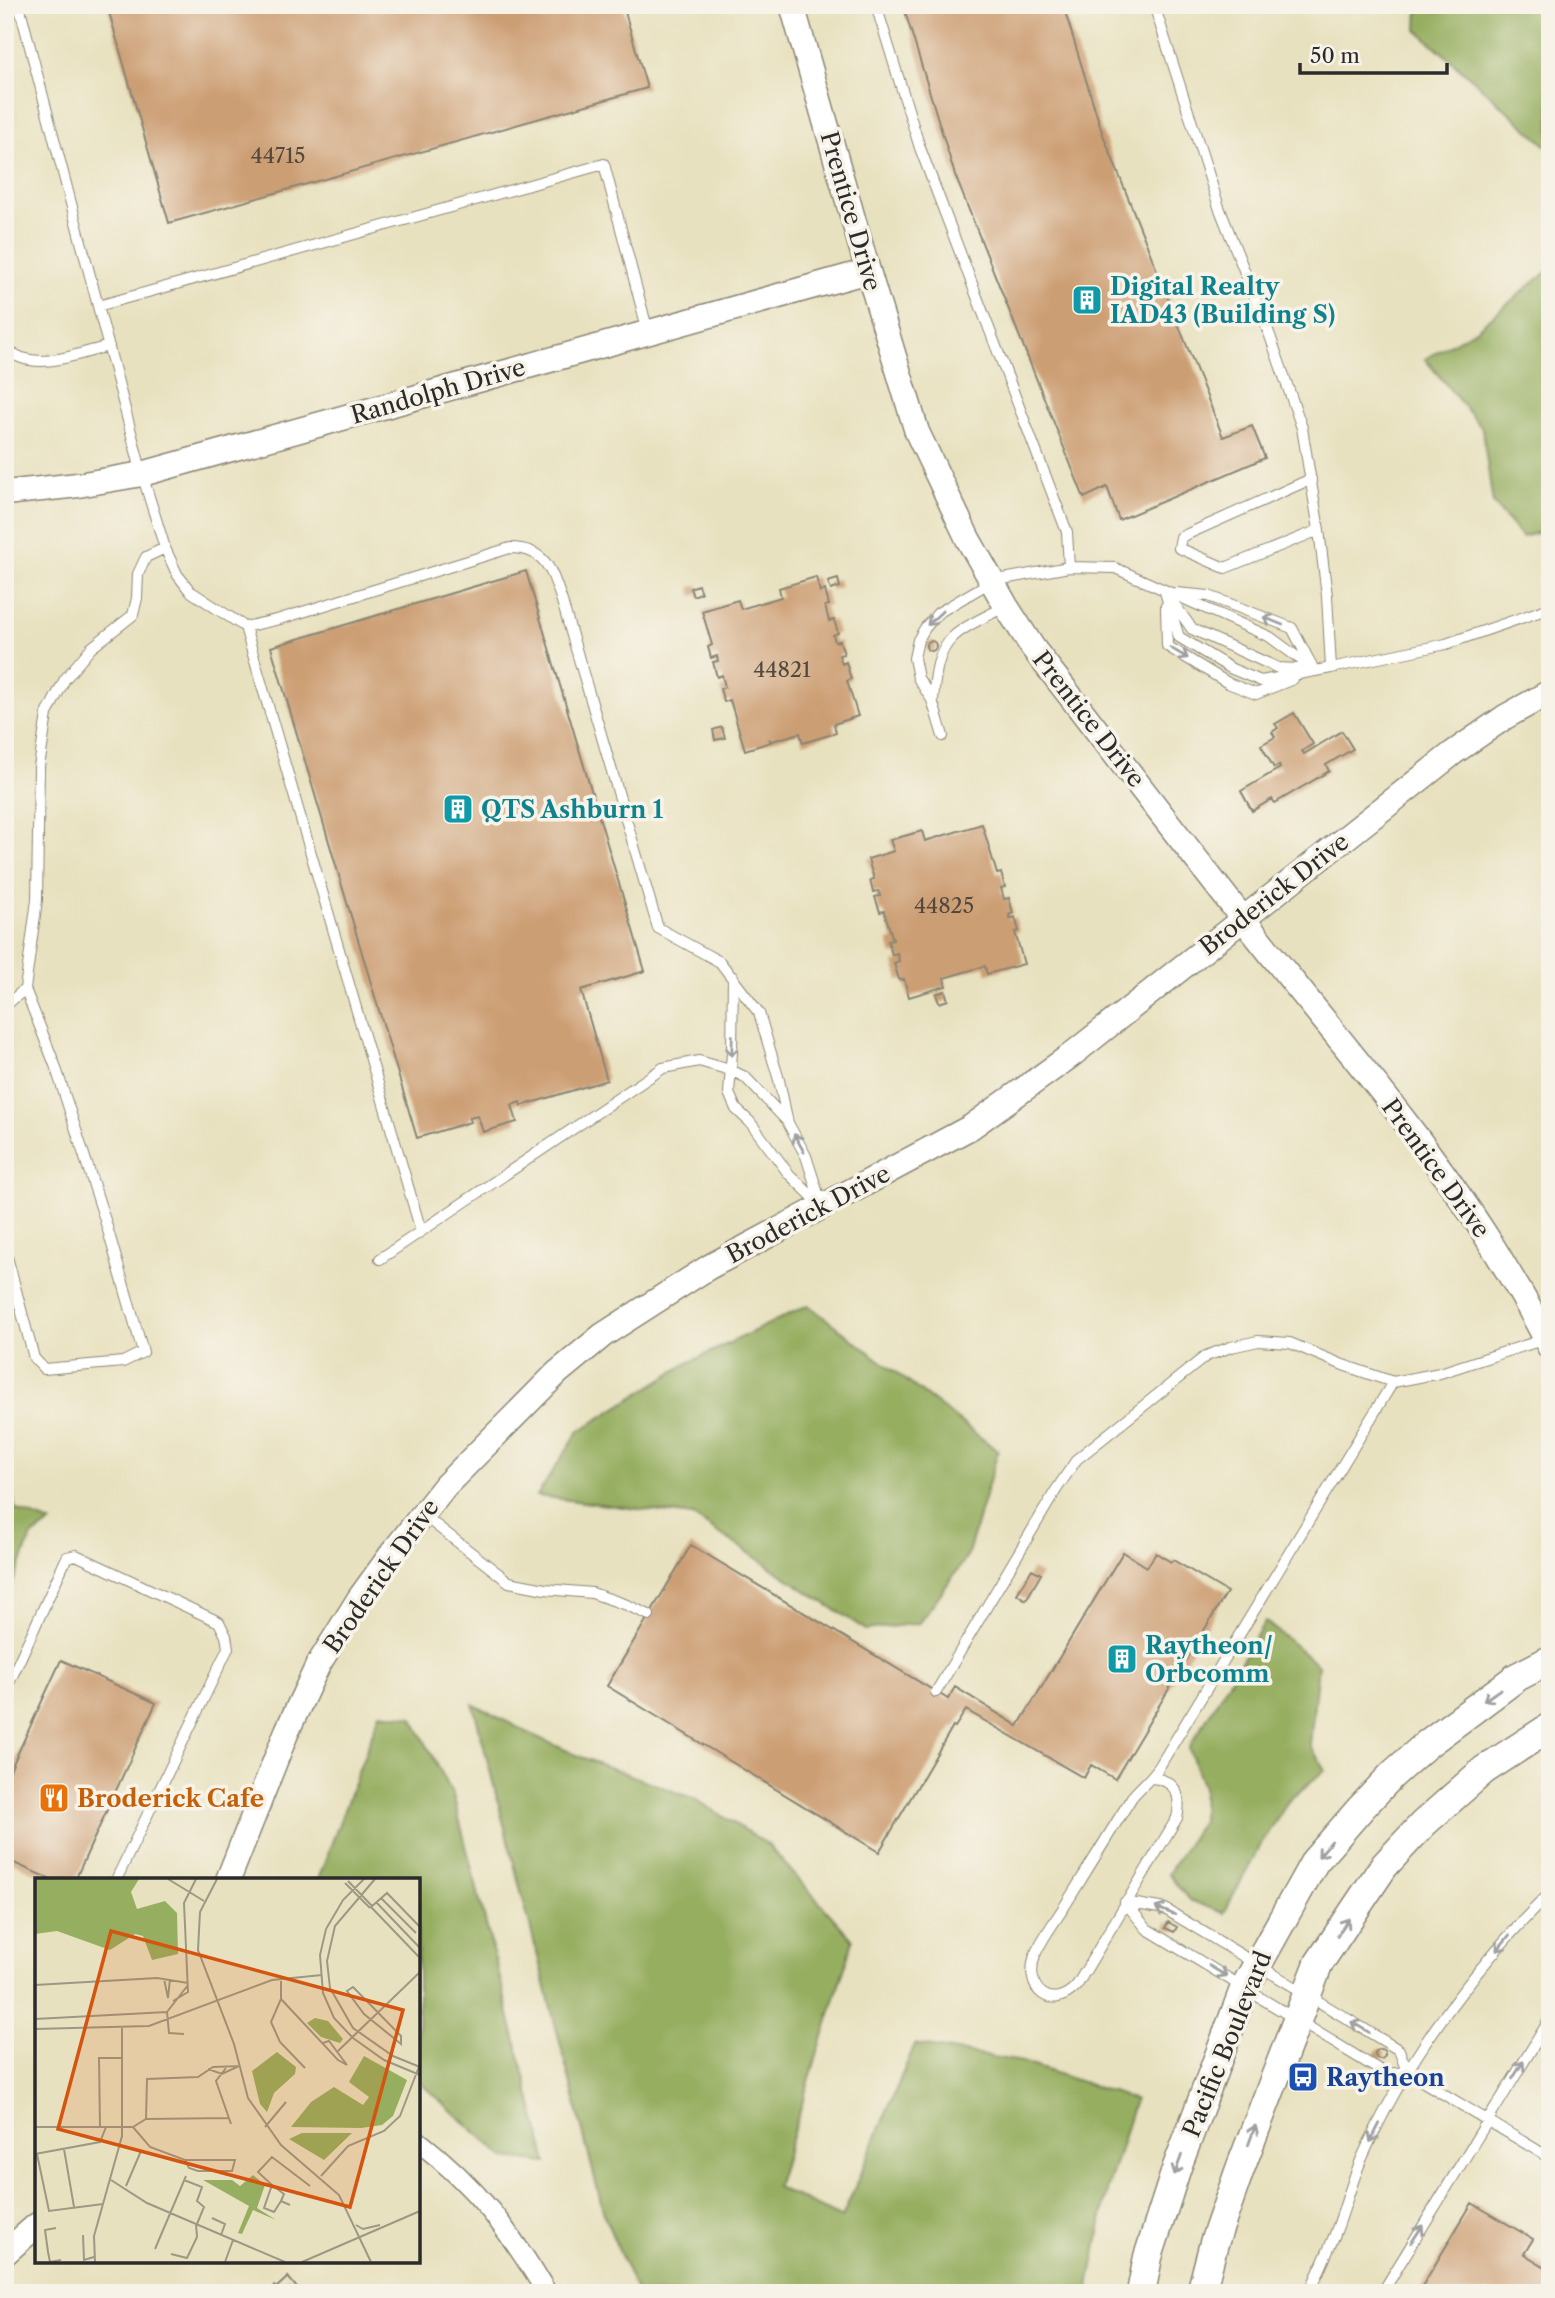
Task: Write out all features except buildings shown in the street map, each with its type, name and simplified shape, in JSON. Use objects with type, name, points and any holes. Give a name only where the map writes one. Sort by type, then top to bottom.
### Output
[{"type":"main road","name":"Pacific Boulevard","points":[[1140,2293],[1148,2257],[1177,2166],[1251,1976],[1315,1861],[1393,1774],[1427,1744],[1517,1677],[1550,1660]]},
{"type":"main road","points":[[1200,2293],[1235,2182],[1319,1963],[1384,1866],[1423,1824],[1484,1770],[1550,1727]]},
{"type":"street","name":"Prentice Drive","points":[[792,5],[867,271],[917,432],[968,539],[1033,648],[1437,1166],[1513,1279],[1548,1344]]},
{"type":"street","name":"Randolph Drive","points":[[5,493],[78,485],[142,474],[867,271]]},
{"type":"street","name":"Broderick Drive","points":[[229,1878],[287,1731],[318,1665],[359,1599],[445,1486],[557,1373],[603,1335],[709,1266],[971,1127],[1070,1056],[1453,753],[1505,717],[1550,692]]},
{"type":"street","points":[[420,2143],[452,2169],[494,2213],[547,2293]]},
{"type":"street","points":[[5,2253],[35,2227]]},
{"type":"lane","points":[[19,5],[142,474],[165,548],[177,575],[190,591],[245,627],[421,1231]]},
{"type":"lane","points":[[876,5],[920,148],[1067,532],[1069,567]]},
{"type":"lane","points":[[1154,5],[1219,207],[1269,333],[1302,428],[1327,596],[1331,668]]},
{"type":"lane","points":[[98,306],[604,164],[648,332]]},
{"type":"lane","points":[[5,348],[15,357],[43,363],[109,346]]},
{"type":"lane","points":[[1311,479],[1181,537],[1179,548],[1224,568],[1319,530]]},
{"type":"lane","points":[[5,1249],[34,1358],[44,1369],[123,1362],[143,1353],[105,1220],[59,1077],[25,989],[37,900],[39,767],[47,714],[65,680],[91,648],[133,615],[138,598],[138,574],[146,557],[165,548]]},
{"type":"lane","points":[[245,627],[280,619],[510,548],[526,548],[543,558],[557,585],[659,928],[720,962],[759,1013],[788,1123],[806,1156],[823,1207]]},
{"type":"lane","points":[[943,736],[933,700],[918,678],[914,658],[918,640],[938,613],[992,581],[1069,567],[1115,568],[1270,637],[1315,670]]},
{"type":"lane","points":[[1165,592],[1192,629],[1278,668],[1315,670]]},
{"type":"lane","points":[[1165,592],[1209,596],[1292,628],[1315,670]]},
{"type":"lane","points":[[1165,592],[1179,638],[1261,681],[1446,644],[1550,607]]},
{"type":"lane","points":[[933,700],[936,669],[947,644],[954,636],[1006,606]]},
{"type":"lane","points":[[733,977],[729,1093],[736,1109],[751,1122],[789,1174],[823,1207]]},
{"type":"lane","points":[[5,1006],[25,989]]},
{"type":"lane","points":[[380,1259],[663,1068],[698,1061],[730,1070],[745,1077],[788,1123]]},
{"type":"lane","points":[[936,1692],[1077,1459],[1206,1356],[1258,1341],[1290,1343],[1393,1382],[1440,1373],[1548,1344]]},
{"type":"lane","points":[[1152,1778],[1168,1782],[1176,1791],[1180,1805],[1177,1818],[1077,1985],[1070,1993],[1050,1997],[1041,1994],[1031,1976],[1035,1955],[1132,1797],[1144,1782],[1152,1778],[1393,1382]]},
{"type":"lane","points":[[422,1515],[509,1582],[545,1589],[592,1593],[649,1615]]},
{"type":"lane","points":[[6,1686],[67,1557],[76,1555],[219,1622],[228,1648],[117,1878]]},
{"type":"lane","points":[[1311,2293],[1362,2159],[1407,2072],[1443,2017],[1517,1926],[1550,1893]]},
{"type":"lane","points":[[1125,1902],[1166,1909],[1251,1976],[1301,2007],[1386,2074],[1407,2072],[1550,2158]]},
{"type":"lane","points":[[1125,1902],[1147,1929],[1251,1976],[1301,2007],[1399,2050],[1407,2072]]},
{"type":"lane","points":[[1382,2293],[1550,2019]]},
{"type":"lane","points":[[1311,2293],[1326,2290],[1338,2293]]},
{"type":"green space","points":[[1418,5],[1550,5],[1550,149],[1417,30]]},
{"type":"green space","points":[[1550,269],[1550,529],[1522,537],[1493,503],[1482,428],[1425,359],[1477,329]]},
{"type":"green space","points":[[808,1305],[998,1451],[967,1557],[919,1623],[866,1630],[693,1516],[537,1496],[578,1432],[686,1364]]},
{"type":"green space","points":[[5,1482],[11,1485],[15,1509],[51,1523],[31,1537],[5,1603]]},
{"type":"green space","points":[[1265,1621],[1318,1665],[1310,1745],[1325,1770],[1289,1800],[1257,1851],[1224,1913],[1189,1900],[1168,1874],[1202,1821],[1203,1788],[1189,1748]]},
{"type":"green space","points":[[473,1704],[581,1757],[695,1799],[767,1844],[853,1940],[776,2187],[842,2218],[915,2044],[1022,2062],[1135,2100],[1107,2191],[1088,2293],[637,2293],[605,2218]]},
{"type":"green space","points":[[380,1713],[412,1717],[453,1795],[547,2163],[505,2158],[420,2083],[420,1878],[319,1878]]},
{"type":"place","name":"Digital Realty IAD43 (Building S)","points":[[1087,300]]},
{"type":"place","name":"QTS Ashburn 1","points":[[458,809]]},
{"type":"place","name":"Raytheon/ Orbcomm","points":[[1122,1659]]},
{"type":"place","name":"Broderick Cafe","points":[[54,1798]]},
{"type":"place","name":"Raytheon","points":[[1303,2077]]}]
